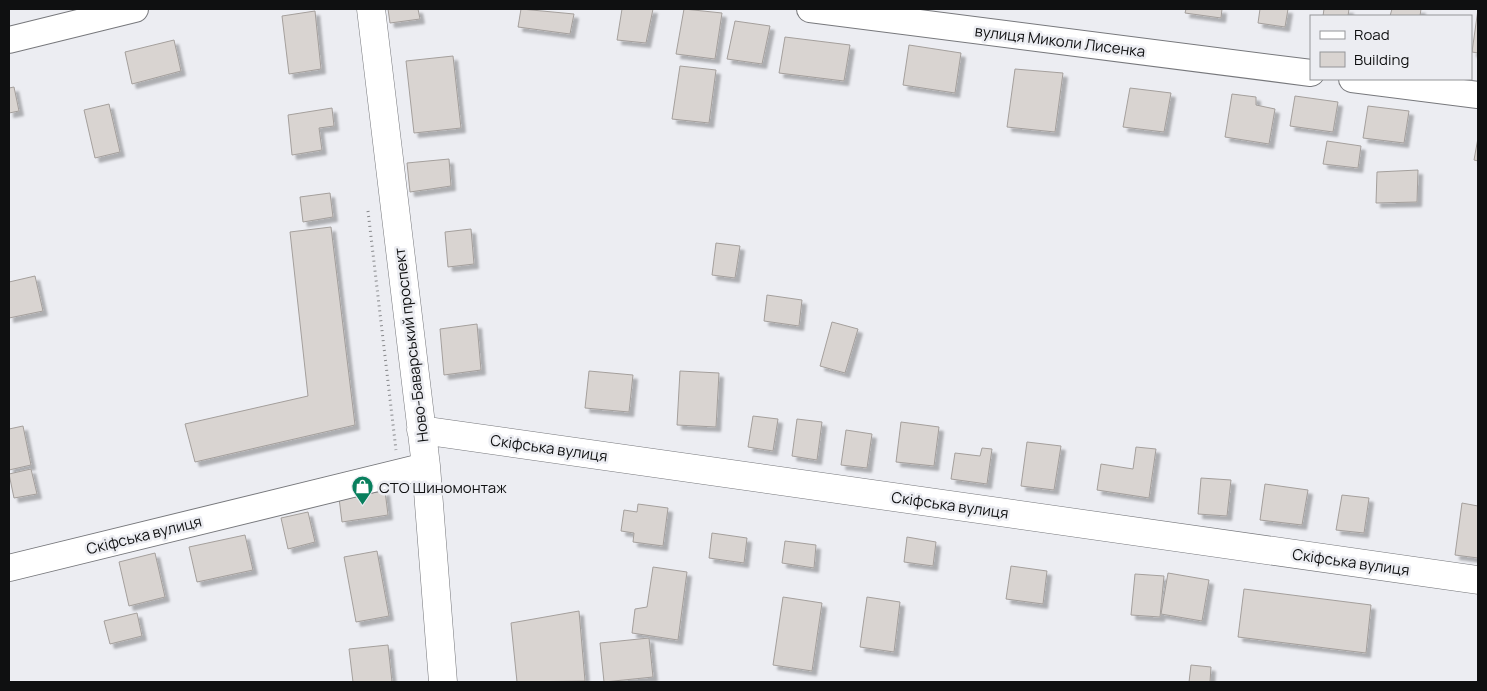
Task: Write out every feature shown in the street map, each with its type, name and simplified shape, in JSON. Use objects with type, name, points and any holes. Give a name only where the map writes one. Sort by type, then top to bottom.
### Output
[{"type":"main road","name":"Ново-Баварський проспект","points":[[371,9],[426,466],[443,682]]},
{"type":"main road","name":"Скіфська вулиця","points":[[421,430],[1478,580]]},
{"type":"street","points":[[9,40],[135,9]]},
{"type":"street","name":"вулиця Миколи Лисенка","points":[[810,9],[1310,74]]},
{"type":"street","points":[[1360,80],[1478,95]]},
{"type":"street","name":"Скіфська вулиця","points":[[9,568],[426,466]]},
{"type":"path","points":[[367,206],[399,472]]},
{"type":"building","points":[[388,9],[418,9],[420,19],[390,23]]},
{"type":"building","points":[[521,9],[574,14],[570,34],[518,27]]},
{"type":"building","points":[[622,9],[653,9],[646,43],[617,40]]},
{"type":"building","points":[[684,9],[722,13],[715,59],[676,54]]},
{"type":"building","points":[[1186,9],[1222,9],[1221,18],[1185,13]]},
{"type":"building","points":[[1260,9],[1288,9],[1285,27],[1258,23]]},
{"type":"building","points":[[1324,9],[1349,9],[1348,15],[1323,15]]},
{"type":"building","points":[[1392,9],[1421,9],[1420,15],[1390,15]]},
{"type":"building","points":[[1478,9],[1478,53],[1472,52]]},
{"type":"building","points":[[315,11],[321,69],[289,74],[282,16]]},
{"type":"building","points":[[735,21],[770,26],[762,64],[727,59]]},
{"type":"building","points":[[785,37],[850,45],[844,81],[779,73]]},
{"type":"building","points":[[174,40],[181,71],[132,84],[125,52]]},
{"type":"building","points":[[909,45],[961,53],[955,93],[903,85]]},
{"type":"building","points":[[453,56],[461,128],[414,133],[406,61]]},
{"type":"building","points":[[680,66],[716,70],[709,123],[672,119]]},
{"type":"building","points":[[1015,69],[1063,73],[1055,132],[1007,127]]},
{"type":"building","points":[[14,87],[19,111],[9,113],[9,88]]},
{"type":"building","points":[[1130,88],[1171,93],[1164,132],[1123,127]]},
{"type":"building","points":[[1232,94],[1256,97],[1256,105],[1275,109],[1269,144],[1225,137]]},
{"type":"building","points":[[1295,96],[1338,102],[1333,132],[1290,126]]},
{"type":"building","points":[[109,104],[120,152],[95,158],[84,110]]},
{"type":"building","points":[[1368,106],[1409,111],[1404,143],[1363,138]]},
{"type":"building","points":[[332,108],[334,126],[319,128],[322,150],[292,155],[288,115]]},
{"type":"building","points":[[1478,138],[1478,161],[1474,160]]},
{"type":"building","points":[[1327,141],[1361,146],[1358,168],[1323,164]]},
{"type":"building","points":[[449,159],[451,186],[410,192],[407,163]]},
{"type":"building","points":[[1418,170],[1417,202],[1376,203],[1377,172]]},
{"type":"building","points":[[330,193],[333,217],[303,222],[300,197]]},
{"type":"building","points":[[331,227],[355,425],[195,462],[185,424],[308,396],[290,232]]},
{"type":"building","points":[[471,229],[474,264],[448,267],[445,232]]},
{"type":"building","points":[[716,243],[740,246],[735,278],[712,275]]},
{"type":"building","points":[[35,276],[43,311],[9,318],[9,282]]},
{"type":"building","points":[[767,295],[802,300],[799,326],[764,321]]},
{"type":"building","points":[[832,322],[858,329],[845,373],[820,366]]},
{"type":"building","points":[[477,324],[481,370],[444,375],[440,329]]},
{"type":"building","points":[[589,371],[633,375],[629,412],[585,408]]},
{"type":"building","points":[[680,371],[719,373],[716,427],[677,425]]},
{"type":"building","points":[[753,416],[778,419],[773,451],[748,447]]},
{"type":"building","points":[[797,419],[822,422],[817,460],[792,456]]},
{"type":"building","points":[[901,422],[939,427],[934,466],[896,462]]},
{"type":"building","points":[[23,426],[31,465],[9,470],[9,429]]},
{"type":"building","points":[[846,430],[872,434],[867,468],[841,465]]},
{"type":"building","points":[[1027,442],[1061,446],[1054,490],[1021,486]]},
{"type":"building","points":[[1136,447],[1156,449],[1149,498],[1097,490],[1101,464],[1133,469]]},
{"type":"building","points":[[982,448],[992,449],[987,484],[951,479],[955,453],[980,456]]},
{"type":"building","points":[[31,469],[37,494],[14,498],[9,474]]},
{"type":"building","points":[[1201,478],[1231,480],[1227,516],[1198,514]]},
{"type":"building","points":[[1265,484],[1308,490],[1302,525],[1260,520]]},
{"type":"building","name":"СТО Шиномонтаж","points":[[385,491],[388,515],[342,522],[339,498]]},
{"type":"building","points":[[1342,495],[1369,498],[1364,533],[1336,530]]},
{"type":"building","points":[[1462,503],[1478,506],[1478,558],[1455,555]]},
{"type":"building","points":[[638,504],[668,508],[663,546],[633,542],[634,533],[621,531],[624,510],[637,512]]},
{"type":"building","points":[[308,512],[315,542],[288,549],[281,518]]},
{"type":"building","points":[[712,533],[747,538],[744,563],[709,558]]},
{"type":"building","points":[[245,535],[253,570],[197,582],[189,547]]},
{"type":"building","points":[[907,537],[936,542],[933,566],[904,562]]},
{"type":"building","points":[[785,541],[816,545],[814,568],[782,563]]},
{"type":"building","points":[[377,551],[389,616],[356,622],[344,557]]},
{"type":"building","points":[[155,553],[165,597],[129,606],[119,562]]},
{"type":"building","points":[[1011,566],[1047,571],[1043,604],[1006,599]]},
{"type":"building","points":[[653,567],[687,572],[678,640],[632,633],[635,609],[647,607]]},
{"type":"building","points":[[1168,573],[1209,580],[1202,621],[1161,614]]},
{"type":"building","points":[[1135,574],[1164,576],[1160,617],[1131,615]]},
{"type":"building","points":[[1244,589],[1371,605],[1366,653],[1238,637]]},
{"type":"building","points":[[783,597],[822,603],[812,671],[773,665]]},
{"type":"building","points":[[867,597],[900,602],[894,652],[860,647]]},
{"type":"building","points":[[579,611],[585,681],[517,682],[511,623]]},
{"type":"building","points":[[137,613],[142,636],[110,644],[104,621]]},
{"type":"building","points":[[649,638],[653,677],[604,682],[600,643]]},
{"type":"building","points":[[388,645],[392,682],[353,682],[349,649]]},
{"type":"building","points":[[1191,665],[1211,667],[1210,682],[1189,682]]},
{"type":"place","name":"СТО Шиномонтаж","points":[[363,506]]}]
